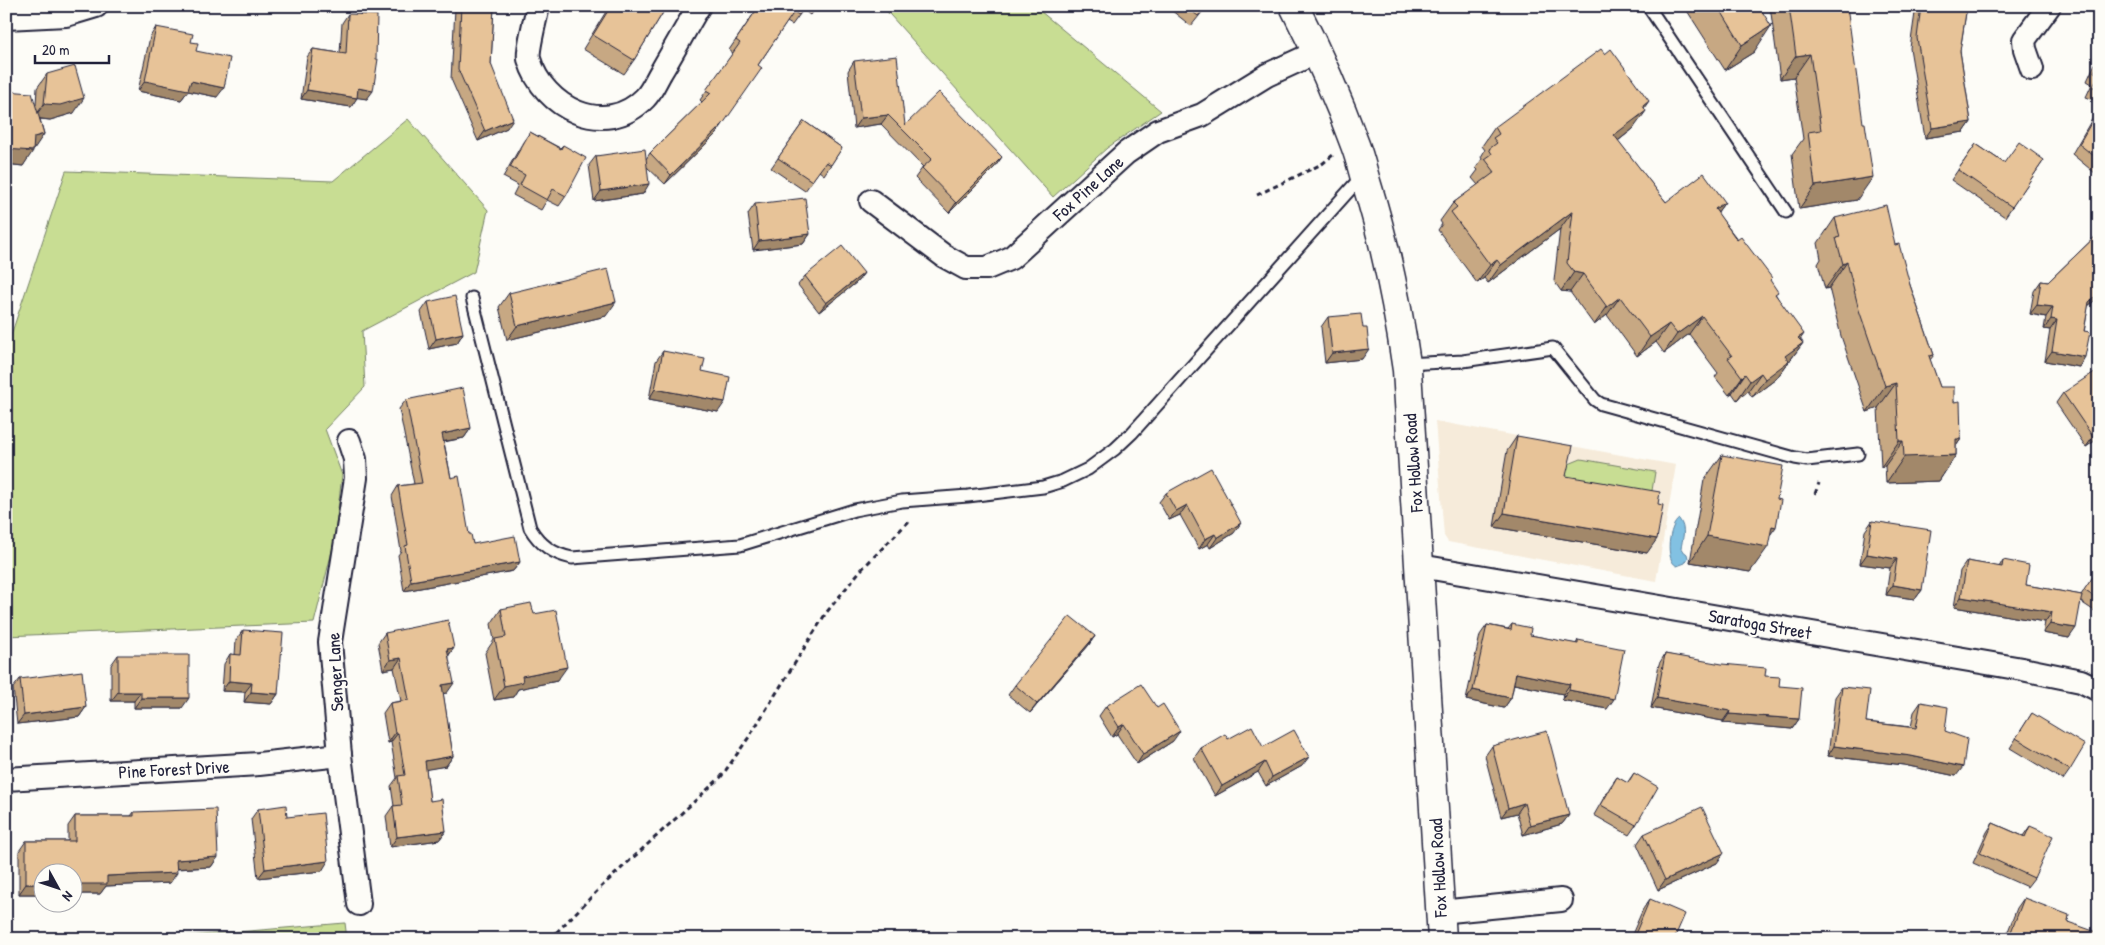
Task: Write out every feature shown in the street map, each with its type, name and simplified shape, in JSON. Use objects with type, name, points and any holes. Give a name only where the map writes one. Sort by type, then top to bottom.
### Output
[{"type":"main road","name":"Fox Hollow Road","points":[[1294,6],[1317,52],[1353,139],[1364,173],[1392,278],[1406,364],[1441,926]]},
{"type":"street","points":[[6,18],[66,15],[96,6]]},
{"type":"street","points":[[538,6],[529,57],[539,79],[552,96],[569,109],[585,116],[609,118],[628,110],[646,98],[699,6]]},
{"type":"street","points":[[2032,69],[2024,40],[2049,6]]},
{"type":"street","name":"Fox Pine Lane","points":[[871,201],[944,256],[966,268],[988,268],[1011,258],[1126,153],[1158,131],[1202,114],[1267,74],[1317,52]]},
{"type":"street","name":"Senger Lane","points":[[349,441],[355,459],[356,478],[330,642],[340,755],[359,904]]},
{"type":"street","name":"Saratoga Street","points":[[1420,566],[2022,669],[2081,681],[2099,690]]},
{"type":"street","name":"Pine Forest Drive","points":[[6,778],[259,764],[340,755]]},
{"type":"street","points":[[1441,926],[1561,900]]},
{"type":"lane","points":[[1648,6],[1786,212]]},
{"type":"lane","points":[[472,298],[530,528],[536,538],[558,555],[572,558],[740,546],[854,510],[902,501],[1043,487],[1063,482],[1088,469],[1115,449],[1364,173]]},
{"type":"lane","points":[[1406,364],[1463,361],[1553,348],[1595,400],[1601,404],[1795,458],[1807,460],[1858,454]]},
{"type":"path","points":[[1257,195],[1322,164],[1353,139]]},
{"type":"path","points":[[1815,494],[1818,483]]},
{"type":"path","points":[[550,939],[615,874],[721,777],[749,737],[826,613],[860,571],[931,499]]},
{"type":"shaded area","points":[[1435,421],[1676,465],[1656,581],[1448,542],[1444,536]]},
{"type":"green space","points":[[882,6],[1034,6],[1161,111],[1107,148],[1053,197]]},
{"type":"green space","points":[[408,119],[488,210],[474,272],[362,331],[365,387],[325,429],[342,475],[334,543],[314,623],[6,636],[6,350],[66,171],[333,181]]},
{"type":"green space","points":[[1581,459],[1655,472],[1650,503],[1558,486],[1564,466]]},
{"type":"green space","points":[[345,923],[347,939],[153,939]]},
{"type":"water","points":[[1679,519],[1683,526],[1681,549],[1687,554],[1688,558],[1685,563],[1677,566],[1670,557],[1669,542],[1673,528]]},
{"type":"building","points":[[461,6],[494,6],[491,64],[513,119],[485,131],[458,69]]},
{"type":"building","points":[[611,6],[667,6],[634,60],[593,35]]},
{"type":"building","points":[[759,6],[805,6],[799,15],[794,12],[758,65],[762,68],[723,124],[671,175],[650,153],[711,93],[706,90],[740,43],[736,40]]},
{"type":"building","points":[[1185,6],[1206,6],[1198,16]]},
{"type":"building","points":[[1718,6],[1759,6],[1771,26],[1742,45]]},
{"type":"building","points":[[1789,6],[1847,6],[1863,123],[1865,123],[1873,177],[1815,186],[1808,132],[1821,130],[1810,54],[1796,56]]},
{"type":"building","points":[[1921,6],[1967,6],[1960,51],[1971,122],[1932,128],[1917,38]]},
{"type":"building","points":[[348,14],[377,15],[376,59],[378,59],[373,91],[358,88],[357,98],[307,90],[313,49],[346,54]]},
{"type":"building","points":[[156,27],[193,34],[191,42],[198,43],[196,51],[230,58],[224,88],[191,81],[188,90],[145,81]]},
{"type":"building","points":[[1601,49],[1605,54],[1611,49],[1649,101],[1643,106],[1646,111],[1614,135],[1666,202],[1704,173],[1725,202],[1715,209],[1737,240],[1741,237],[1772,278],[1770,280],[1778,292],[1775,294],[1804,334],[1798,338],[1803,343],[1785,356],[1789,361],[1765,379],[1761,373],[1750,381],[1745,374],[1742,377],[1728,358],[1732,356],[1702,316],[1677,334],[1669,324],[1650,337],[1620,297],[1607,307],[1583,274],[1574,272],[1567,263],[1573,211],[1501,265],[1497,260],[1490,265],[1451,212],[1457,207],[1453,203],[1495,172],[1485,159],[1492,154],[1489,149],[1497,143],[1493,138],[1499,134],[1495,127]]},
{"type":"building","points":[[897,56],[905,125],[939,92],[1002,157],[956,203],[922,168],[932,159],[888,115],[861,118],[854,61]]},
{"type":"building","points":[[2099,60],[2099,74],[2094,72]]},
{"type":"building","points":[[75,66],[84,98],[60,105],[44,104],[47,74]]},
{"type":"building","points":[[2099,74],[2099,89],[2093,87]]},
{"type":"building","points":[[6,91],[32,93],[44,134],[34,137],[33,151],[6,149]]},
{"type":"building","points":[[2099,109],[2099,160],[2079,144]]},
{"type":"building","points":[[804,121],[842,148],[831,165],[826,162],[812,181],[778,158]]},
{"type":"building","points":[[530,132],[561,149],[563,145],[586,158],[566,196],[553,189],[547,200],[520,185],[525,175],[510,167]]},
{"type":"building","points":[[2019,142],[2044,160],[2012,207],[1958,170],[1976,144],[2004,163]]},
{"type":"building","points":[[645,149],[649,184],[601,191],[596,156]]},
{"type":"building","points":[[805,198],[810,234],[759,241],[755,204]]},
{"type":"building","points":[[1886,205],[1895,245],[1899,244],[1910,285],[1934,355],[1929,356],[1940,387],[1954,387],[1954,402],[1960,401],[1961,439],[1956,439],[1956,455],[1904,457],[1903,441],[1899,441],[1896,383],[1885,386],[1859,310],[1847,262],[1843,264],[1836,238],[1840,237],[1835,218]]},
{"type":"building","points":[[2099,233],[2099,293],[2089,302],[2084,331],[2090,332],[2085,357],[2052,351],[2057,320],[2051,319],[2053,307],[2037,305],[2041,281],[2048,282]]},
{"type":"building","points":[[842,246],[864,273],[826,303],[805,276]]},
{"type":"building","points":[[608,269],[616,302],[517,326],[509,293]]},
{"type":"building","points":[[455,296],[463,333],[436,339],[428,302]]},
{"type":"building","points":[[1361,314],[1363,328],[1367,328],[1369,349],[1332,353],[1328,317]]},
{"type":"building","points":[[663,351],[705,359],[702,371],[730,377],[725,402],[655,389]]},
{"type":"building","points":[[2096,371],[2099,375],[2099,433],[2093,437],[2063,393]]},
{"type":"building","points":[[463,388],[471,428],[442,434],[451,478],[459,476],[469,534],[471,534],[473,544],[515,536],[520,562],[411,581],[405,546],[408,545],[398,486],[422,483],[406,400]]},
{"type":"building","points":[[1517,436],[1573,446],[1566,476],[1660,492],[1658,504],[1663,505],[1657,539],[1504,513]]},
{"type":"building","points":[[1722,455],[1783,466],[1777,499],[1781,500],[1776,527],[1772,526],[1768,547],[1707,536]]},
{"type":"building","points":[[1211,468],[1241,523],[1217,538],[1215,534],[1205,539],[1187,505],[1176,511],[1166,493]]},
{"type":"building","points":[[1872,521],[1931,530],[1922,590],[1893,585],[1897,559],[1867,554]]},
{"type":"building","points":[[2003,560],[2029,565],[2026,585],[2082,595],[2076,628],[2050,624],[2052,612],[1961,597],[1967,561],[2002,567]]},
{"type":"building","points":[[2099,568],[2099,600],[2084,590]]},
{"type":"building","points":[[531,603],[534,614],[556,610],[567,667],[522,676],[523,682],[504,686],[495,639],[506,637],[501,609]]},
{"type":"building","points":[[1070,616],[1095,636],[1037,704],[1015,685]]},
{"type":"building","points":[[448,620],[454,648],[447,649],[454,683],[442,685],[453,756],[425,761],[430,801],[442,799],[446,831],[397,837],[393,806],[402,805],[398,776],[405,775],[398,733],[395,733],[390,703],[409,700],[401,658],[390,660],[385,633]]},
{"type":"building","points":[[1512,624],[1531,628],[1530,635],[1578,644],[1578,640],[1624,649],[1614,699],[1569,690],[1570,684],[1516,673],[1511,698],[1473,690],[1487,625],[1511,630]]},
{"type":"building","points":[[243,630],[283,633],[278,694],[251,692],[252,683],[229,681],[230,654],[241,655]]},
{"type":"building","points":[[1665,654],[1722,664],[1766,668],[1765,676],[1780,677],[1779,686],[1802,688],[1799,719],[1729,714],[1730,711],[1657,698]]},
{"type":"building","points":[[118,655],[189,655],[189,698],[141,698],[141,692],[118,692]]},
{"type":"building","points":[[82,671],[86,707],[24,715],[20,679]]},
{"type":"building","points":[[1141,684],[1157,708],[1163,704],[1180,731],[1143,754],[1124,724],[1119,727],[1106,706]]},
{"type":"building","points":[[1842,687],[1870,690],[1866,722],[1916,728],[1921,702],[1948,707],[1945,731],[1967,739],[1963,767],[1911,756],[1834,746]]},
{"type":"building","points":[[2032,713],[2085,745],[2070,770],[2016,738]]},
{"type":"building","points":[[1252,726],[1263,747],[1294,730],[1309,757],[1272,777],[1265,762],[1222,786],[1201,748],[1225,734],[1228,739]]},
{"type":"building","points":[[1547,731],[1569,815],[1530,825],[1524,803],[1508,808],[1492,746]]},
{"type":"building","points":[[1634,773],[1658,787],[1636,825],[1601,805],[1617,777],[1628,783]]},
{"type":"building","points":[[286,805],[287,817],[323,813],[328,861],[265,869],[258,809]]},
{"type":"building","points":[[1702,807],[1724,853],[1665,880],[1644,834]]},
{"type":"building","points":[[216,809],[218,857],[176,860],[177,873],[107,876],[107,884],[82,884],[82,862],[32,862],[32,884],[26,884],[26,841],[75,841],[75,816],[134,816],[134,812]]},
{"type":"building","points":[[1993,823],[2025,837],[2030,826],[2053,836],[2034,878],[1980,853]]},
{"type":"building","points":[[2024,898],[2069,915],[2068,922],[2099,933],[2097,939],[2028,939],[2011,932]]},
{"type":"building","points":[[1650,899],[1685,914],[1674,939],[1633,939]]},
{"type":"building","points":[[1527,935],[1527,939],[1494,939],[1494,936]]}]
